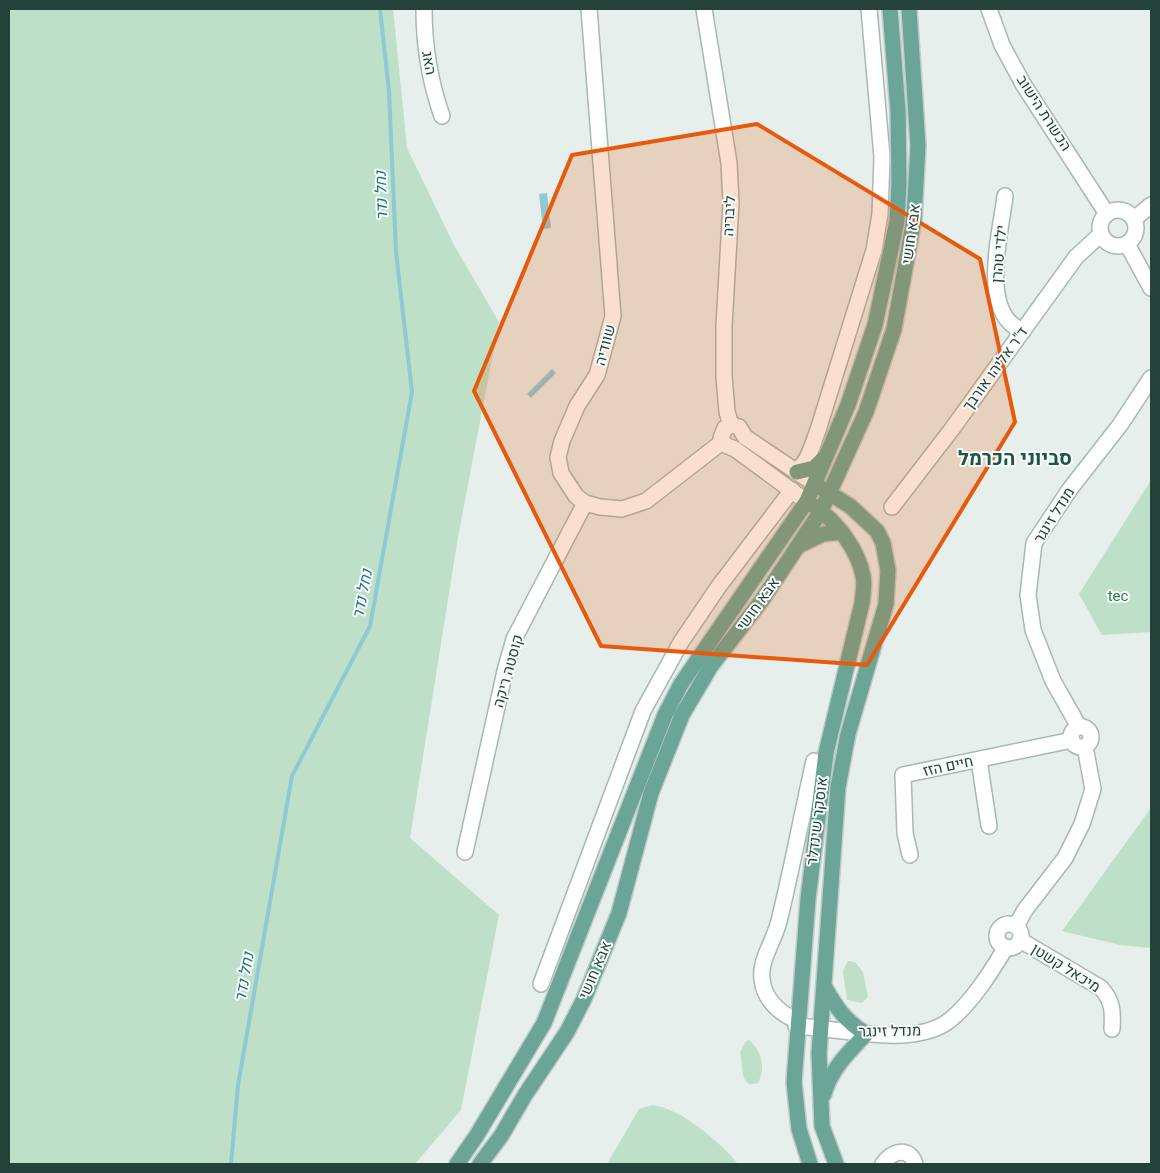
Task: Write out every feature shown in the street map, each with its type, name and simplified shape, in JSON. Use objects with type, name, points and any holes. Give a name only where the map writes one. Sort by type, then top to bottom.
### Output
[{"type":"main road","name":"אבא חושי","points":[[456,1164],[477,1135],[544,1023],[665,715],[681,684],[807,501],[858,377],[875,325],[897,221],[900,183],[899,130],[890,9]]},
{"type":"main road","name":"אבא חושי","points":[[480,1164],[501,1136],[525,1095],[567,1032],[584,999],[619,913],[651,793],[682,715],[711,666],[762,600],[821,511],[866,412],[884,363],[895,320],[914,219],[918,146],[909,9]]},
{"type":"main road","points":[[795,471],[814,468],[826,456]]},
{"type":"main road","name":"אוסקר שינדלר","points":[[840,469],[842,490],[850,506]]},
{"type":"main road","name":"אוסקר שינדלר","points":[[815,484],[850,506],[877,531],[887,558],[889,587],[886,604],[844,752],[838,787],[819,1053],[822,1126],[836,1164]]},
{"type":"main road","name":"אוסקר שינדלר","points":[[807,501],[821,511],[842,532],[863,575],[862,603],[822,773],[796,1026],[795,1104],[799,1128],[810,1164]]},
{"type":"main road","points":[[799,546],[823,534],[842,532]]},
{"type":"main road","points":[[820,1107],[828,1078],[844,1056],[866,1034],[850,1024],[838,1011],[824,986]]},
{"type":"street","name":"האג","points":[[424,9],[424,35],[434,94],[442,116]]},
{"type":"street","name":"שוודיה","points":[[585,503],[576,496],[561,472],[558,457],[562,441],[577,406],[597,375],[613,316],[590,9]]},
{"type":"street","name":"ליבריה","points":[[704,9],[729,162],[731,203],[724,326],[724,376],[727,412],[731,425]]},
{"type":"street","points":[[795,471],[806,459],[818,430],[874,250],[880,214],[882,157],[869,9]]},
{"type":"street","name":"הכשרת הישוב","points":[[989,9],[1002,45],[1024,84],[1107,214]]},
{"type":"street","name":"ילדי טהרן","points":[[1004,196],[995,286],[1003,313],[1014,328],[1023,331]]},
{"type":"street","points":[[1134,219],[1151,205]]},
{"type":"street","points":[[1114,210],[1123,210],[1134,219],[1136,233],[1127,244],[1118,246],[1109,244],[1101,234],[1102,220],[1114,210]]},
{"type":"street","name":"ד\"ר אליהו אורבך","points":[[892,507],[1076,257],[1101,234]]},
{"type":"street","points":[[1127,244],[1151,288]]},
{"type":"street","name":"מנדל זינגר","points":[[1018,933],[1025,910],[1065,858],[1082,824],[1093,789],[1079,738],[1053,681],[1033,630],[1028,595],[1034,542],[1070,489],[1120,425],[1151,378]]},
{"type":"street","points":[[807,501],[729,445],[723,431],[731,425],[742,429],[745,437],[815,484]]},
{"type":"street","points":[[585,503],[600,507],[622,509],[646,501],[729,445],[741,446],[745,437]]},
{"type":"street","points":[[541,984],[643,711],[681,642],[719,586],[792,490]]},
{"type":"street","name":"קוסטה ריקה","points":[[465,852],[505,671],[514,639],[585,503]]},
{"type":"street","name":"חיים הזז","points":[[910,855],[905,833],[903,775],[1079,738]]},
{"type":"street","points":[[979,760],[989,826]]},
{"type":"street","points":[[796,1026],[797,1021],[785,1015],[771,1002],[761,978],[779,922],[814,761]]},
{"type":"street","points":[[1008,923],[1018,933],[1013,947],[1006,948],[997,940],[998,929],[1008,923]]},
{"type":"street","name":"מיכאל קשטן","points":[[1018,933],[1101,988],[1110,998],[1112,1005],[1112,1029]]},
{"type":"street","name":"מנדל זינגר","points":[[796,1026],[821,1027],[866,1034],[914,1034],[930,1030],[949,1020],[991,972],[1006,948]]},
{"type":"street","points":[[883,1164],[887,1157],[895,1152],[904,1152],[910,1155],[915,1164]]},
{"type":"highlighted area","points":[[757,124],[980,259],[1015,422],[867,665],[601,646],[474,391],[572,155]]},
{"type":"green space","points":[[9,9],[393,9],[407,148],[454,245],[499,322],[458,537],[410,838],[499,915],[461,1110],[415,1164],[9,1164]]},
{"type":"green space","name":"tec","points":[[1151,480],[1151,632],[1102,635],[1079,594]]},
{"type":"green space","points":[[1151,808],[1151,948],[1120,945],[1062,931]]},
{"type":"green space","points":[[848,961],[855,962],[863,972],[868,997],[862,1003],[847,1000],[843,971]]},
{"type":"green space","points":[[749,1040],[760,1055],[762,1066],[758,1083],[752,1084],[747,1082],[743,1074],[740,1052],[745,1042]]},
{"type":"green space","points":[[652,1105],[675,1112],[699,1127],[711,1136],[738,1164],[607,1164],[639,1109]]},
{"type":"water","points":[[547,193],[551,228],[543,229],[539,194]]},
{"type":"water","points":[[552,369],[556,373],[531,398],[527,394]]},
{"type":"waterway","name":"נחל נדר","points":[[231,1164],[238,1085],[292,776],[370,626],[412,392],[396,252],[389,91],[380,9]]},
{"type":"district","name":"סביוני הכרמל","points":[[1015,458]]}]
